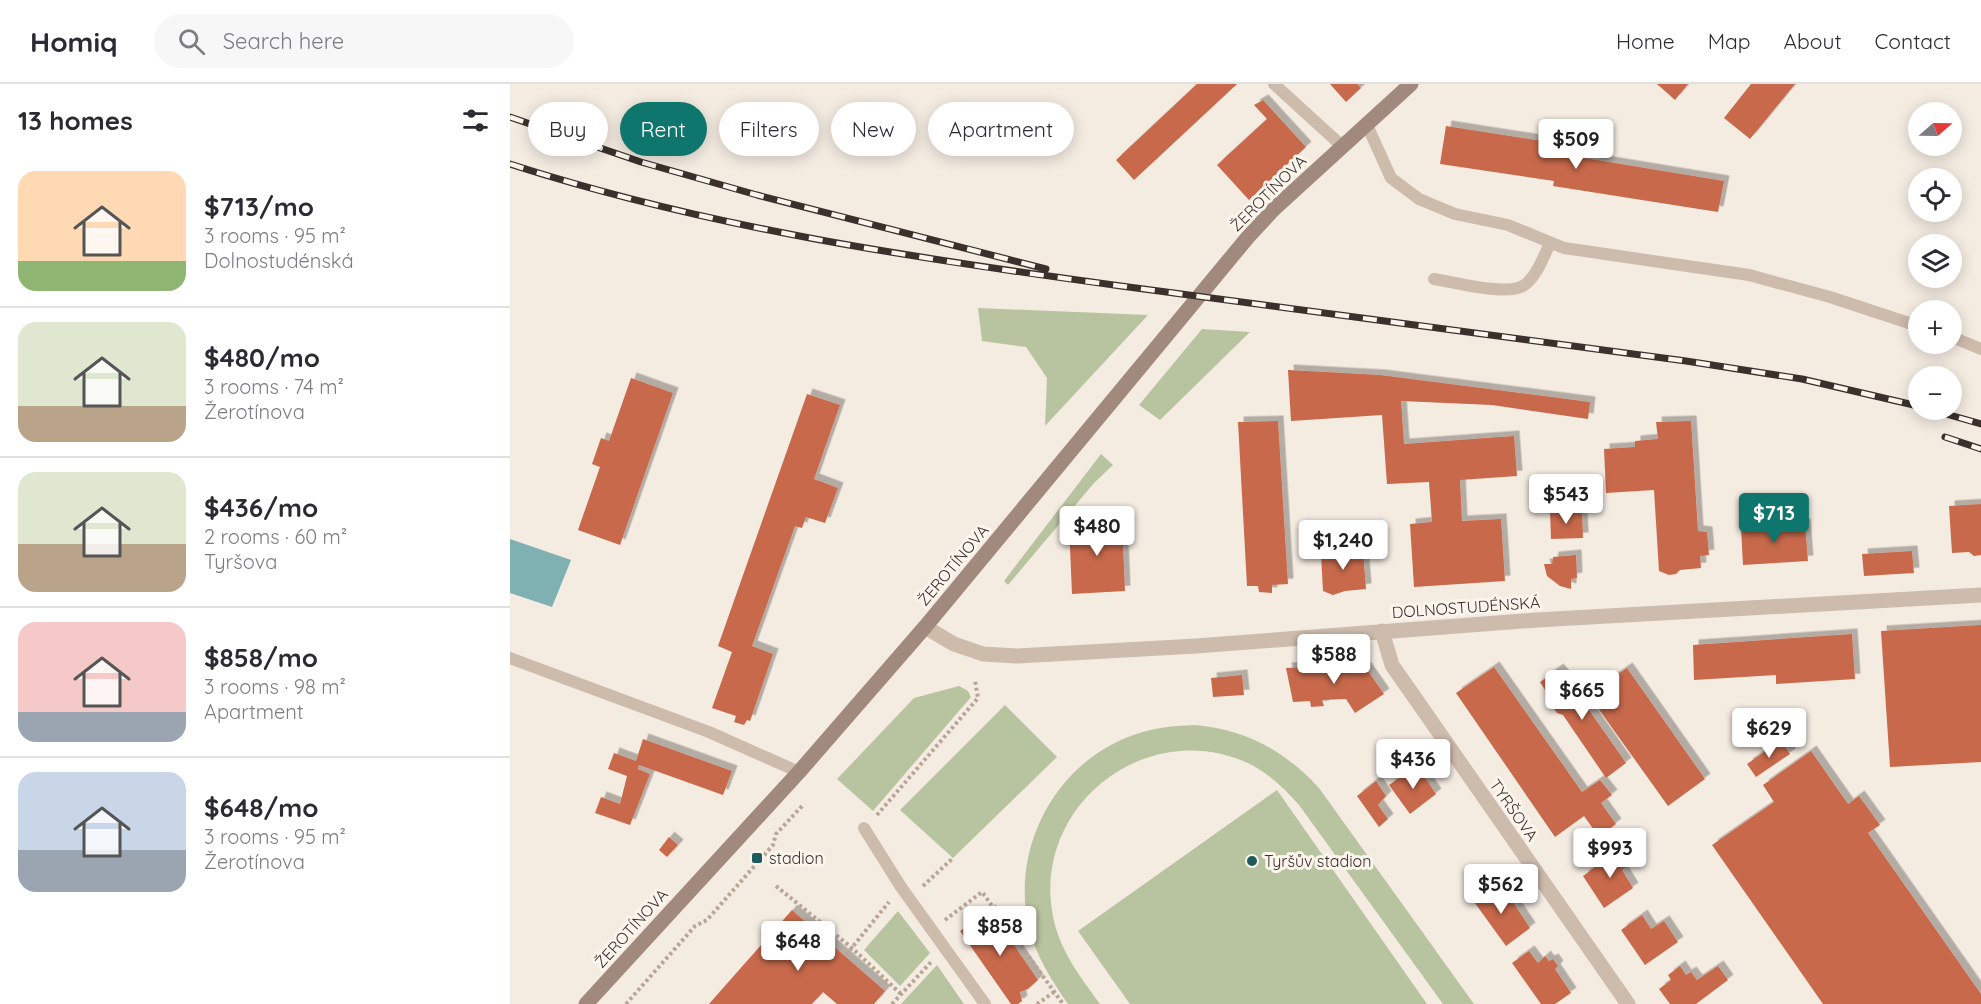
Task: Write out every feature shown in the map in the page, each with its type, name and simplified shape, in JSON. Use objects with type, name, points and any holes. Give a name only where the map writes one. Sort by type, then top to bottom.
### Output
[{"type":"street","name":"ŽEROTÍNOVA","points":[[586,1004],[799,771],[925,627],[1248,237],[1274,209],[1411,84]]},
{"type":"street","name":"DOLNOSTUDÉNSKÁ","points":[[925,627],[954,644],[983,654],[1017,656],[1196,646],[1731,608],[1981,595]]},
{"type":"street","name":"TYRŠOVA","points":[[1382,631],[1392,665],[1628,1004]]},
{"type":"lane","points":[[1274,84],[1342,146]]},
{"type":"lane","points":[[1367,125],[1391,178],[1419,199],[1455,214],[1508,225],[1551,243],[1575,250],[1749,275],[1830,297],[1908,323]]},
{"type":"lane","points":[[1434,279],[1503,290],[1523,286],[1538,269],[1551,243]]},
{"type":"lane","points":[[1962,342],[1981,349]]},
{"type":"lane","points":[[510,658],[709,732],[799,771]]},
{"type":"lane","points":[[864,828],[901,887],[985,1004]]},
{"type":"path","points":[[864,828],[978,698],[975,680]]},
{"type":"path","points":[[626,1004],[695,926],[707,920],[773,845],[776,834],[803,805]]},
{"type":"path","points":[[910,898],[953,858]]},
{"type":"path","points":[[776,886],[852,948],[901,994]]},
{"type":"path","points":[[846,955],[901,887]]},
{"type":"path","points":[[932,929],[982,892],[1063,1004]]},
{"type":"path","points":[[892,1004],[945,948]]},
{"type":"path","points":[[1037,1004],[1054,992]]},
{"type":"green space","points":[[978,308],[1148,315],[1045,426],[1047,378],[1026,347],[982,341]]},
{"type":"green space","points":[[1202,329],[1250,332],[1160,420],[1139,405]]},
{"type":"green space","points":[[1101,454],[1113,465],[1094,483],[1008,585],[1004,581]]},
{"type":"green space","points":[[959,686],[968,691],[971,697],[873,811],[837,779],[914,698]]},
{"type":"green space","points":[[1005,705],[1057,757],[953,858],[900,810]]},
{"type":"green space","points":[[1195,725],[1231,732],[1263,744],[1292,763],[1319,788],[1474,1004],[1443,1004],[1299,805],[1264,772],[1250,764],[1210,752],[1171,752],[1134,763],[1102,783],[1076,811],[1058,845],[1050,883],[1055,925],[1068,957],[1100,1004],[1068,1004],[1041,961],[1030,932],[1025,902],[1026,872],[1032,843],[1043,816],[1058,791],[1078,769],[1101,751],[1144,731]]},
{"type":"green space","name":"Tyršův stadion","points":[[1277,790],[1427,1004],[1130,1004],[1078,931]]},
{"type":"green space","points":[[898,911],[930,953],[900,986],[864,950]]},
{"type":"green space","points":[[937,965],[964,1004],[901,1004]]},
{"type":"water","points":[[510,539],[571,560],[552,607],[510,593]]},
{"type":"building","points":[[1197,84],[1237,84],[1134,180],[1116,160]]},
{"type":"building","points":[[1330,84],[1357,84],[1361,88],[1346,102]]},
{"type":"building","points":[[1657,84],[1688,84],[1675,100]]},
{"type":"building","points":[[1751,84],[1795,84],[1750,139],[1724,118]]},
{"type":"building","points":[[1263,100],[1306,147],[1249,200],[1217,165],[1267,119],[1254,105]]},
{"type":"building","points":[[1446,126],[1562,144],[1560,154],[1724,181],[1718,212],[1553,186],[1554,181],[1440,164]]},
{"type":"building","points":[[1288,370],[1380,375],[1590,402],[1588,419],[1492,405],[1401,401],[1404,444],[1514,436],[1517,476],[1460,480],[1462,521],[1501,519],[1505,581],[1414,587],[1410,524],[1432,522],[1429,482],[1387,484],[1382,415],[1291,421]]},
{"type":"building","points":[[631,378],[673,393],[620,545],[578,530],[600,467],[592,464],[601,438],[609,441]]},
{"type":"building","points":[[807,394],[840,405],[814,479],[838,488],[825,523],[806,517],[802,528],[795,526],[752,646],[773,654],[750,721],[747,720],[744,725],[734,722],[736,716],[712,708],[732,652],[718,646]]},
{"type":"building","points":[[1278,421],[1288,584],[1272,585],[1272,593],[1259,592],[1258,586],[1247,586],[1238,422]]},
{"type":"building","points":[[1691,421],[1698,531],[1707,532],[1709,555],[1700,556],[1701,568],[1680,570],[1676,574],[1669,575],[1659,571],[1654,490],[1606,493],[1604,449],[1635,447],[1635,441],[1658,439],[1656,422]]},
{"type":"building","points":[[1981,504],[1981,555],[1974,556],[1969,552],[1952,553],[1949,506]]},
{"type":"building","points":[[1550,511],[1582,511],[1583,538],[1551,539]]},
{"type":"building","points":[[1122,521],[1125,591],[1072,594],[1069,524]]},
{"type":"building","points":[[1772,521],[1772,526],[1805,524],[1808,561],[1743,565],[1741,528],[1761,527],[1761,522]]},
{"type":"building","points":[[1334,548],[1350,548],[1350,552],[1363,551],[1366,589],[1333,595],[1323,591],[1321,554],[1334,553]]},
{"type":"building","points":[[1912,551],[1914,573],[1864,576],[1862,554]]},
{"type":"building","points":[[1576,555],[1577,578],[1571,579],[1571,589],[1560,586],[1547,576],[1544,564],[1552,564],[1553,557]]},
{"type":"building","points":[[1981,625],[1981,762],[1890,767],[1881,631]]},
{"type":"building","points":[[1852,634],[1855,679],[1776,684],[1776,675],[1694,680],[1693,645]]},
{"type":"building","points":[[1358,664],[1366,668],[1384,694],[1355,713],[1346,699],[1322,700],[1324,706],[1311,707],[1310,701],[1293,702],[1286,668]]},
{"type":"building","points":[[1494,667],[1582,792],[1600,780],[1612,795],[1601,803],[1616,824],[1599,837],[1584,816],[1555,837],[1456,693]]},
{"type":"building","points":[[1627,668],[1705,779],[1668,806],[1585,690],[1598,680],[1602,685]]},
{"type":"building","points":[[1558,669],[1564,676],[1571,678],[1582,693],[1582,700],[1626,763],[1606,778],[1563,715],[1557,713],[1545,696],[1545,690],[1540,682]]},
{"type":"building","points":[[1242,675],[1244,695],[1213,697],[1211,678]]},
{"type":"building","points":[[643,739],[732,771],[723,795],[639,765],[638,769],[650,774],[630,825],[595,813],[601,797],[620,804],[627,776],[608,769],[614,753],[636,761]]},
{"type":"building","points":[[1781,740],[1790,754],[1756,777],[1747,764]]},
{"type":"building","points":[[1811,751],[1848,804],[1859,796],[1880,825],[1868,833],[1981,994],[1981,1004],[1823,1004],[1712,845],[1774,802],[1763,785]]},
{"type":"building","points":[[1417,766],[1436,794],[1410,814],[1389,785]]},
{"type":"building","points":[[1376,781],[1386,796],[1378,805],[1388,819],[1379,827],[1357,796]]},
{"type":"building","points":[[669,837],[678,845],[667,857],[659,850]]},
{"type":"building","points":[[1614,853],[1619,857],[1624,853],[1631,864],[1622,870],[1633,888],[1604,908],[1583,876]]},
{"type":"building","points":[[1492,885],[1503,899],[1507,896],[1511,899],[1530,928],[1506,946],[1472,899]]},
{"type":"building","points":[[792,910],[885,991],[874,1004],[837,1004],[823,992],[812,1004],[709,1004]]},
{"type":"building","points":[[990,910],[1038,980],[1028,989],[1020,992],[1022,1001],[1018,1004],[1011,1004],[960,931]]},
{"type":"building","points":[[1642,915],[1651,929],[1664,921],[1678,942],[1645,965],[1621,930]]},
{"type":"building","points":[[1529,951],[1538,963],[1545,956],[1549,961],[1553,959],[1558,966],[1555,969],[1571,993],[1555,1004],[1541,1004],[1512,963]]},
{"type":"building","points":[[1680,966],[1686,975],[1691,972],[1697,980],[1718,966],[1728,980],[1696,1004],[1670,1004],[1659,989],[1671,980],[1668,975]]},
{"type":"railway","points":[[510,117],[641,162],[757,195],[1046,269]]},
{"type":"railway","points":[[510,164],[660,206],[889,252],[1121,286],[1686,361],[1802,379],[1908,404]]},
{"type":"railway","points":[[1962,419],[1981,424]]},
{"type":"railway","points":[[1945,437],[1981,449]]},
{"type":"place","name":"stadion","points":[[757,858]]},
{"type":"place","name":"Tyršův stadion","points":[[1252,861]]}]
